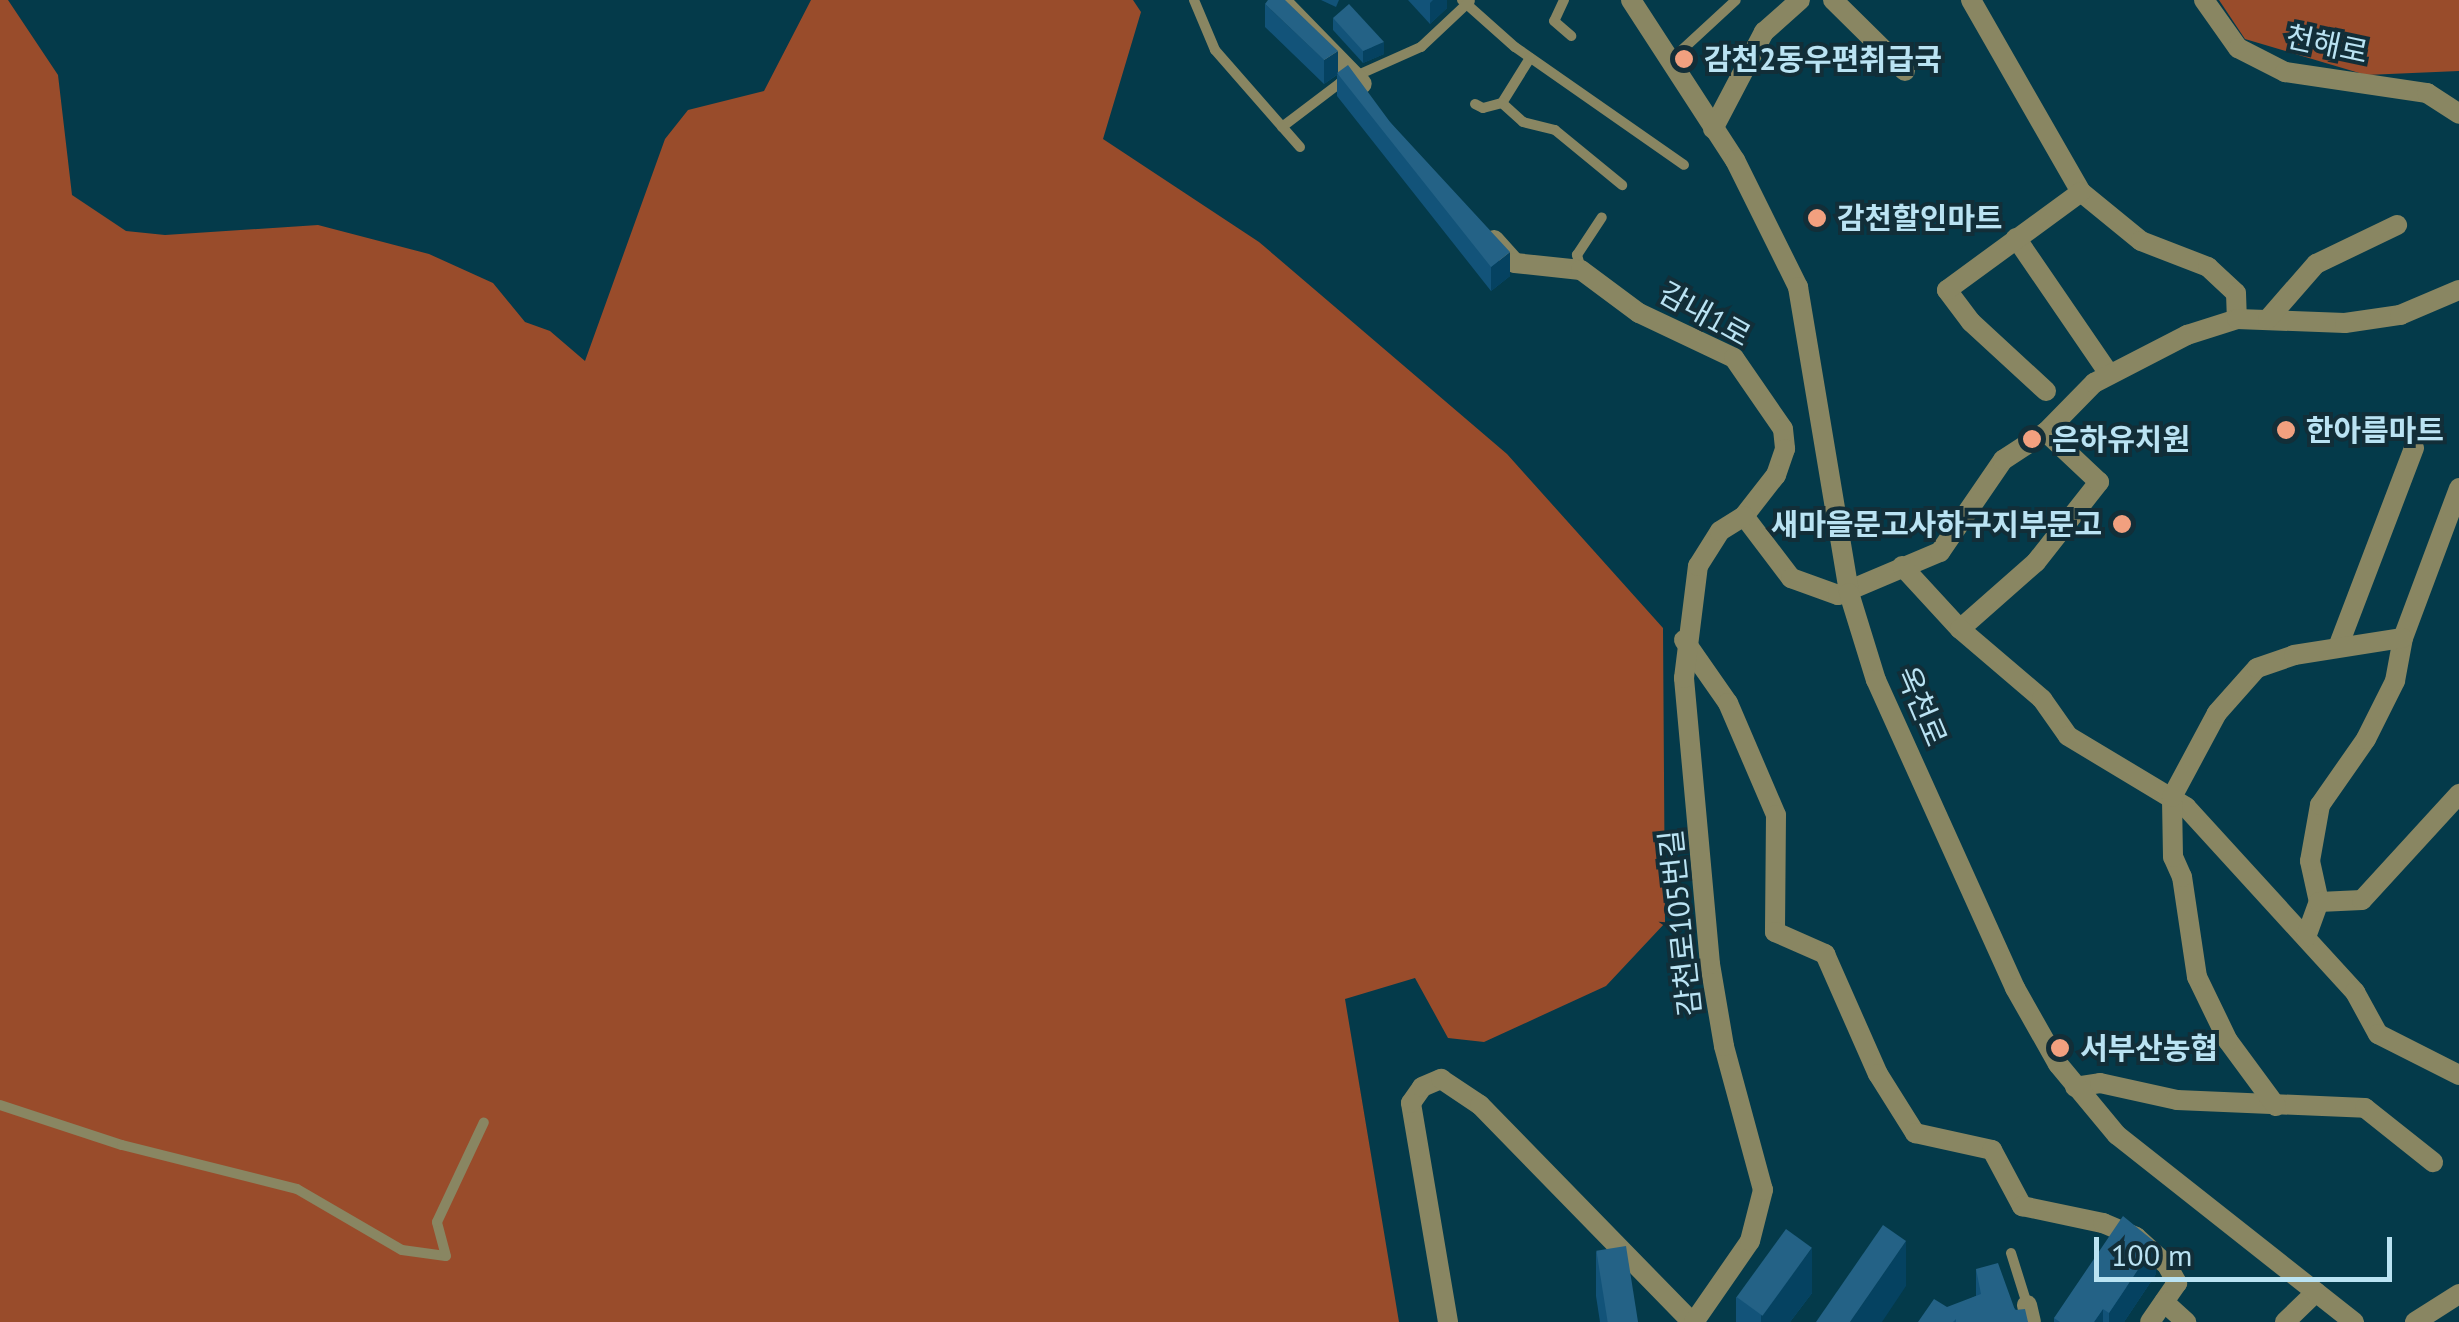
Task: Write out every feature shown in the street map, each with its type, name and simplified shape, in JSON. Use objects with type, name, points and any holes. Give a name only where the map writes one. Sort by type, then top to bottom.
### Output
[{"type":"street","points":[[1280,0],[1356,76],[1378,106]]},
{"type":"street","name":"옥천로","points":[[1631,0],[1771,226],[1798,286],[1849,592],[1876,680],[2007,970],[2075,1087],[2117,1135],[2354,1322]]},
{"type":"street","points":[[1713,129],[1764,32],[1800,0]]},
{"type":"street","points":[[1833,0],[1905,71]]},
{"type":"street","points":[[1971,0],[2080,192],[2142,241],[2208,267],[2236,294],[2237,318]]},
{"type":"street","name":"천해로","points":[[2204,0],[2238,48],[2285,72],[2427,92],[2459,114]]},
{"type":"street","points":[[2046,391],[1971,322],[1947,290],[2080,192]]},
{"type":"street","points":[[1479,222],[1514,263],[1581,270]]},
{"type":"street","points":[[2268,319],[2316,264],[2397,224]]},
{"type":"street","points":[[2016,238],[2109,374]]},
{"type":"street","name":"감내1로","points":[[1581,270],[1638,313],[1734,358],[1753,378],[1782,429],[1785,449],[1776,476],[1744,516]]},
{"type":"street","points":[[1744,516],[1790,578],[1815,592],[1849,592],[1940,552],[2003,460],[2046,432],[2109,374],[2207,326],[2237,318],[2345,323],[2400,316],[2459,290]]},
{"type":"street","points":[[1960,629],[2036,562],[2099,482],[2046,432]]},
{"type":"street","points":[[2338,647],[2414,448]]},
{"type":"street","points":[[2306,936],[2319,902],[2310,861],[2320,805],[2388,695],[2402,638],[2459,488]]},
{"type":"street","name":"감천로105번길","points":[[1693,1322],[1750,1242],[1763,1190],[1724,1046],[1710,964],[1684,640],[1698,566],[1720,531],[1744,516]]},
{"type":"street","points":[[1902,566],[1960,629],[2042,699],[2068,736],[2172,797],[2355,992],[2378,1034],[2459,1076]]},
{"type":"street","points":[[2276,1106],[2228,1042],[2196,977],[2182,877],[2172,857],[2172,797],[2210,725],[2257,668],[2338,647],[2402,638]]},
{"type":"street","points":[[1684,640],[1728,703],[1776,815],[1775,932],[1826,954],[1878,1074],[1915,1134],[1992,1150],[2022,1206],[2136,1237],[2176,1275],[2150,1322]]},
{"type":"street","points":[[2319,902],[2362,900],[2459,794]]},
{"type":"street","points":[[1448,1322],[1411,1103],[1422,1087],[1441,1079],[1480,1105],[1693,1322]]},
{"type":"street","points":[[2075,1087],[2100,1083],[2177,1100],[2378,1113],[2433,1162]]},
{"type":"street","points":[[2285,1322],[2316,1292]]},
{"type":"street","points":[[2415,1322],[2459,1294]]},
{"type":"street","points":[[2164,1302],[2186,1322]]},
{"type":"lane","points":[[1194,0],[1214,50],[1300,147]]},
{"type":"lane","points":[[1564,0],[1554,21],[1572,36]]},
{"type":"lane","points":[[1670,60],[1736,0]]},
{"type":"lane","points":[[1282,127],[1356,76],[1422,46],[1466,2],[1530,58],[1684,165]]},
{"type":"lane","points":[[1475,104],[1482,108],[1502,103],[1530,58]]},
{"type":"lane","points":[[1502,103],[1523,122],[1555,130],[1622,185]]},
{"type":"lane","points":[[1581,270],[1577,255],[1602,217]]},
{"type":"lane","points":[[0,1105],[140,1150],[297,1188],[402,1250],[446,1256],[437,1222],[484,1122]]},
{"type":"lane","points":[[2011,1253],[2029,1314]]},
{"type":"shaded area","points":[[0,0],[8,0],[58,75],[72,195],[126,231],[165,235],[318,225],[429,254],[493,283],[525,322],[550,331],[585,361],[665,139],[688,110],[764,91],[811,0],[1133,0],[1141,12],[1103,139],[1259,242],[1507,454],[1663,628],[1665,923],[1606,986],[1484,1042],[1448,1038],[1415,978],[1345,999],[1399,1322],[0,1322]]},
{"type":"shaded area","points":[[2219,0],[2459,0],[2459,71],[2366,75],[2245,39]]},
{"type":"building","points":[[1268,0],[1285,0],[1338,51],[1324,60],[1265,4]]},
{"type":"building","points":[[1349,4],[1384,42],[1363,51],[1333,18]]},
{"type":"building","points":[[1348,65],[1390,122],[1510,252],[1491,267],[1337,73]]},
{"type":"building","points":[[2123,1216],[2156,1243],[2109,1313],[2103,1309],[2094,1322],[2060,1322],[2054,1318]]},
{"type":"building","points":[[1883,1225],[1906,1241],[1850,1322],[1816,1322]]},
{"type":"building","points":[[1786,1229],[1812,1248],[1763,1316],[1737,1297]]},
{"type":"building","points":[[1626,1246],[1638,1322],[1608,1322],[1596,1251]]},
{"type":"building","points":[[1998,1263],[2015,1310],[2025,1309],[2028,1322],[1918,1322],[1934,1299],[1947,1307],[1981,1294],[1976,1269]]},
{"type":"place","name":"감천2동우편취급국","points":[[1684,59]]},
{"type":"place","name":"감천할인마트","points":[[1817,218]]},
{"type":"place","name":"한아름마트","points":[[2286,430]]},
{"type":"place","name":"은하유치원","points":[[2032,439]]},
{"type":"place","name":"새마을문고사하구지부문고","points":[[2122,524]]},
{"type":"place","name":"서부산농협","points":[[2060,1048]]}]
